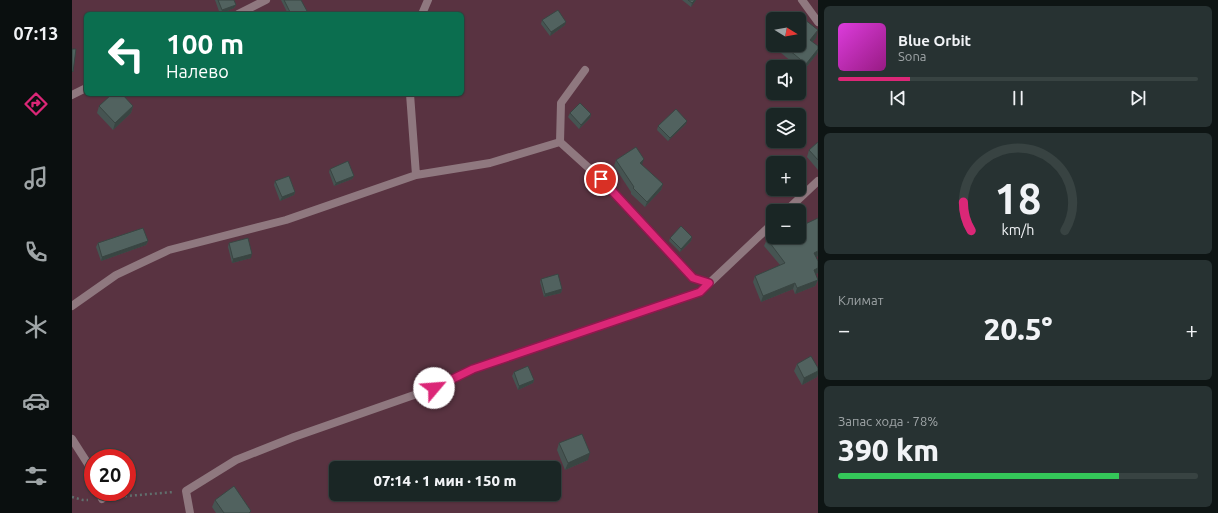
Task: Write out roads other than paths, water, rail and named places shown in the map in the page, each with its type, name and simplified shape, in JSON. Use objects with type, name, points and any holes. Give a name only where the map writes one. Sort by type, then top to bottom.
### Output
[{"type":"lane","points":[[242,12],[266,0]]},
{"type":"lane","points":[[423,12],[428,0]]},
{"type":"lane","points":[[802,0],[818,22]]},
{"type":"lane","points":[[585,70],[561,103],[560,142],[601,179],[693,278],[709,283]]},
{"type":"lane","points":[[72,95],[84,89]]},
{"type":"lane","points":[[410,96],[416,175]]},
{"type":"lane","points":[[72,306],[116,275],[169,250],[286,220],[416,175],[490,163],[560,142]]},
{"type":"lane","points":[[793,204],[818,181]]},
{"type":"lane","points":[[190,513],[186,491],[236,460],[294,437],[434,388],[473,369],[700,292],[766,230]]},
{"type":"lane","points":[[72,439],[84,458]]}]
